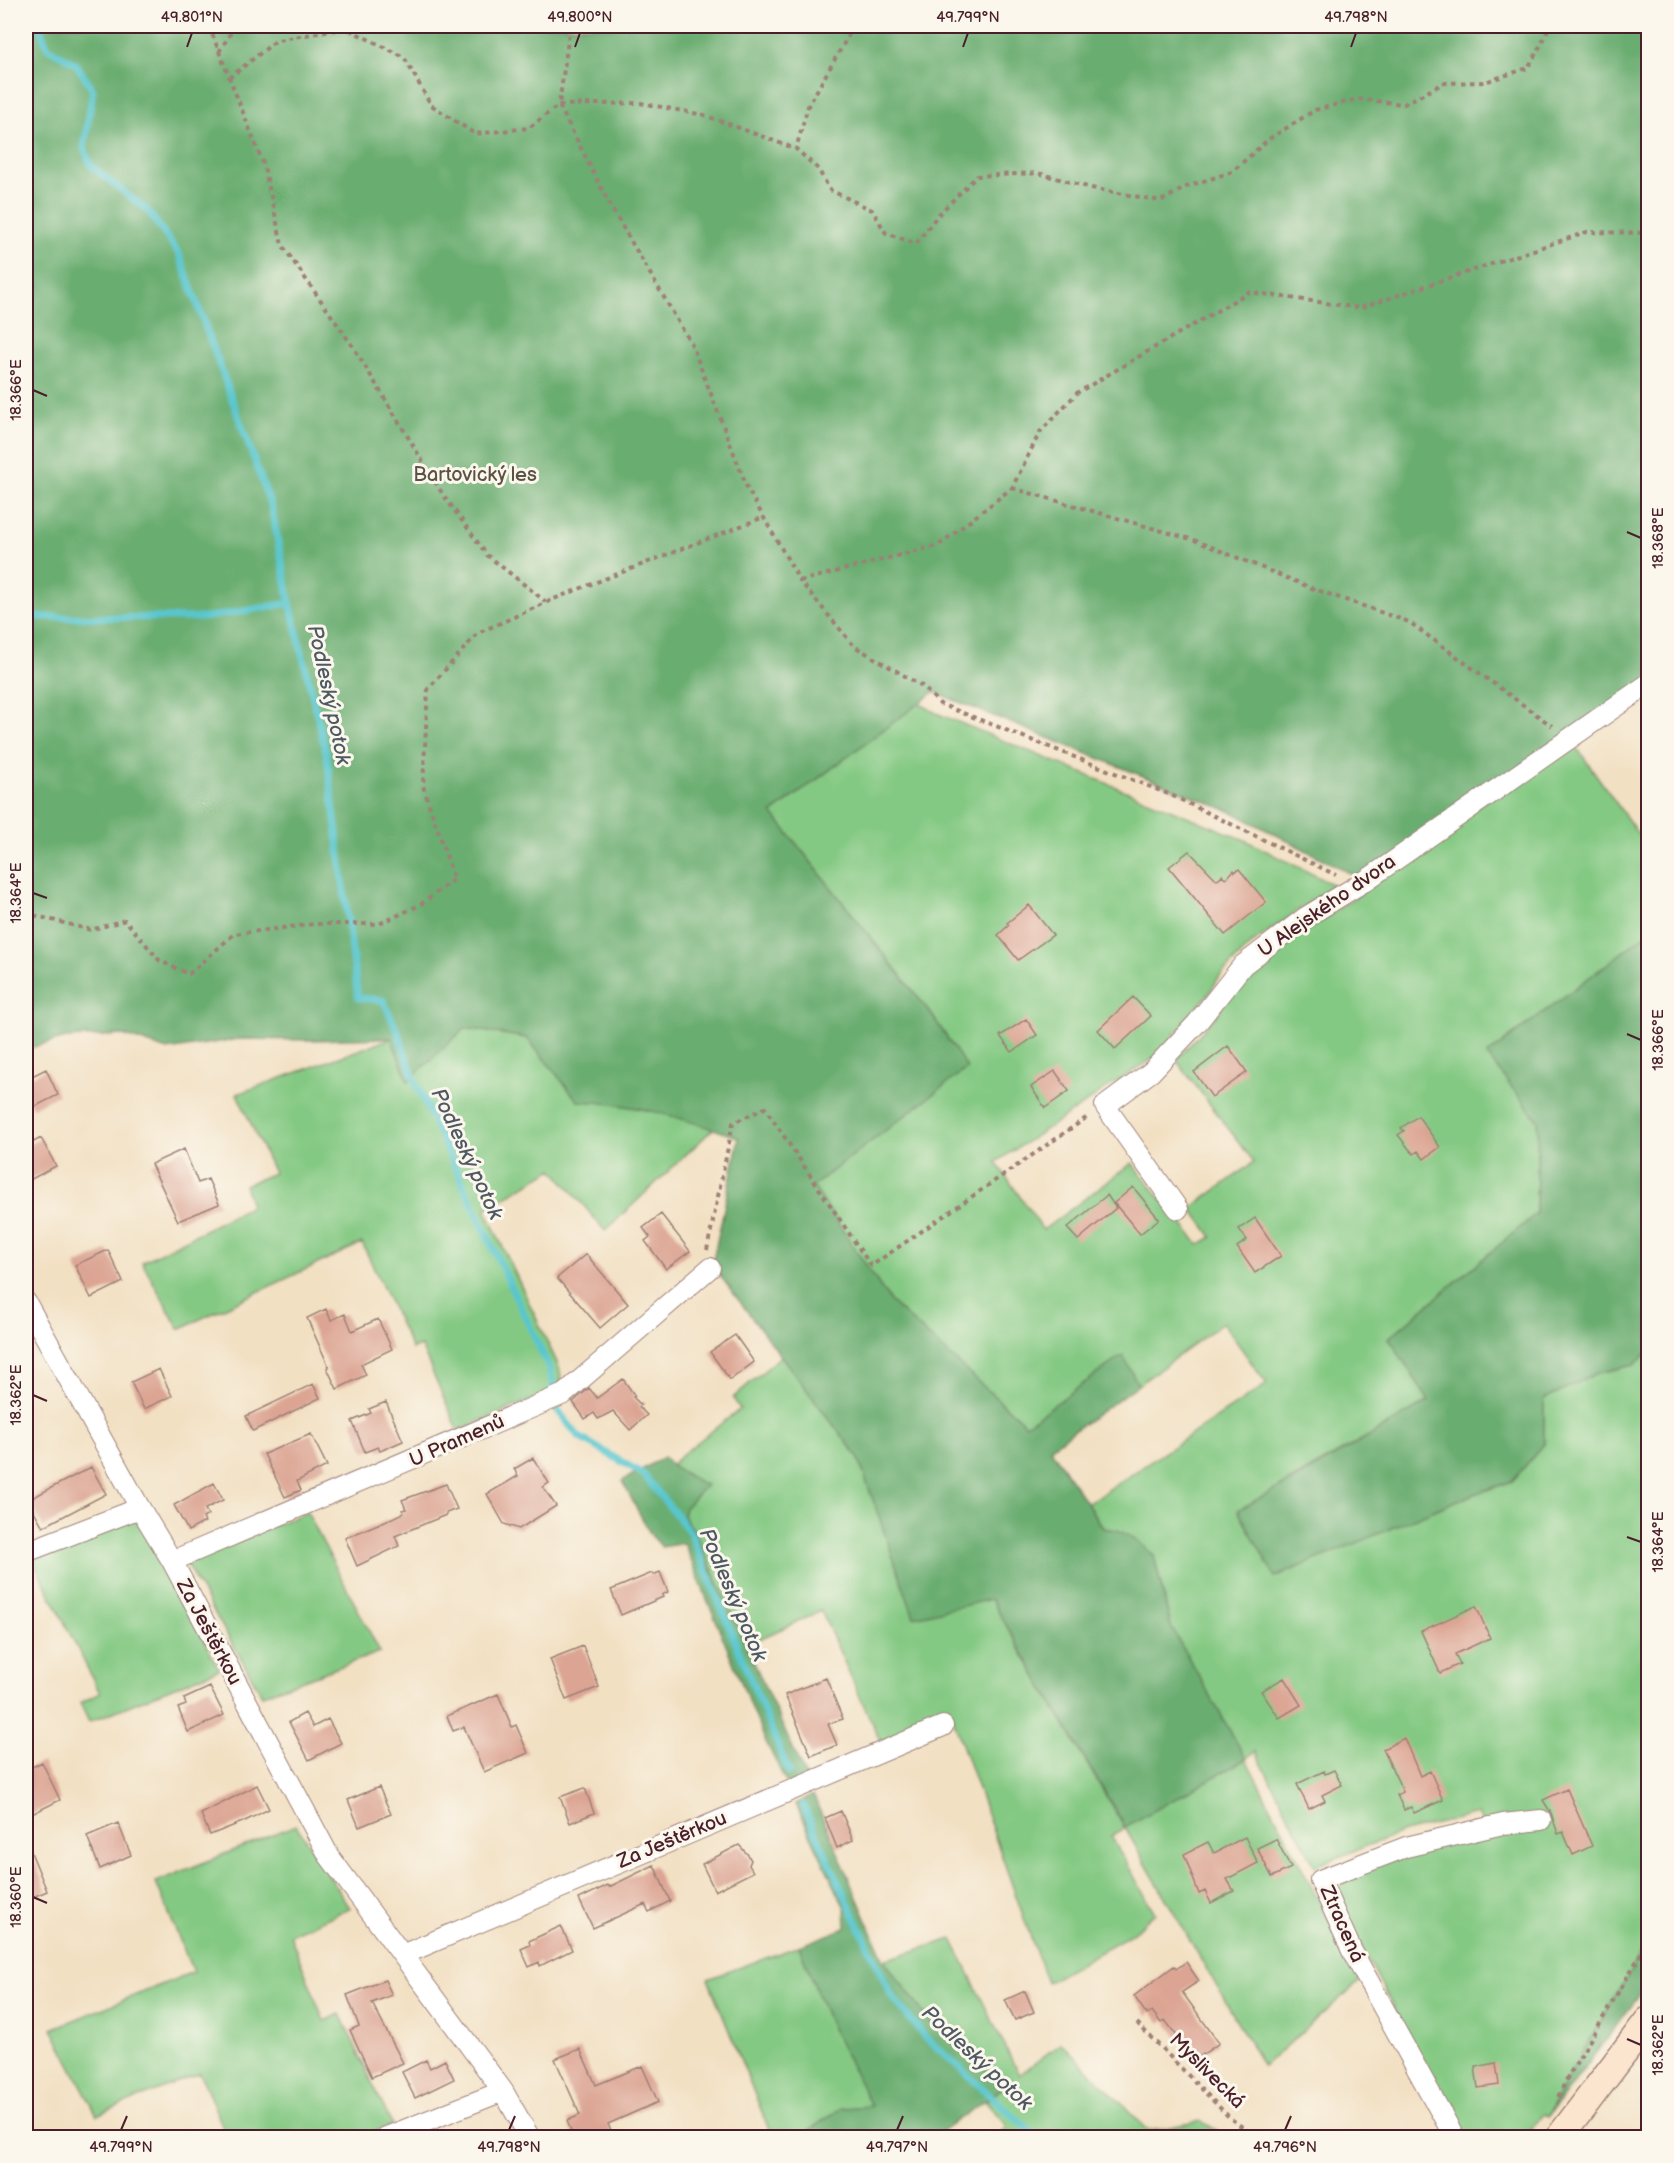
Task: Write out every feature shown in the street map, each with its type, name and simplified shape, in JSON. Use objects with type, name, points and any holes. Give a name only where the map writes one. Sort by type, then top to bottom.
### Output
[{"type":"main road","points":[[1559,2138],[1648,2021]]},
{"type":"street","name":"U Alejského dvora","points":[[1105,1106],[1151,1072],[1197,1023],[1243,965],[1306,917],[1365,881],[1648,684]]},
{"type":"street","points":[[1105,1106],[1178,1209]]},
{"type":"street","name":"U Pramenů","points":[[172,1561],[564,1394],[706,1272]]},
{"type":"street","name":"Za Ještěrkou","points":[[26,1302],[140,1508],[172,1561],[329,1856],[503,2091],[530,2138]]},
{"type":"street","points":[[26,1552],[140,1508]]},
{"type":"street","name":"Za Ještěrkou","points":[[402,1955],[943,1726]]},
{"type":"street","name":"Ztracená","points":[[1455,2138],[1352,1951],[1320,1880],[1406,1847],[1503,1824],[1541,1820]]},
{"type":"street","points":[[384,2138],[503,2091]]},
{"type":"path","points":[[209,26],[264,166],[282,245],[354,348],[442,493],[487,555],[546,602]]},
{"type":"path","points":[[219,52],[235,26]]},
{"type":"path","points":[[570,26],[559,105],[612,209],[692,345],[748,490],[800,580],[854,646],[922,686],[940,704],[1170,795],[1337,876],[1353,887],[1365,881]]},
{"type":"path","points":[[796,149],[808,106],[854,26]]},
{"type":"path","points":[[229,78],[277,40],[346,28],[404,57],[430,105],[475,134],[529,128],[559,105],[640,103],[704,115],[796,149],[818,169],[830,190],[872,210],[886,233],[916,244],[937,216],[977,176],[1038,173],[1090,188],[1161,201],[1188,186],[1232,172],[1269,139],[1315,110],[1358,99],[1404,104],[1444,83],[1485,82],[1528,68],[1549,26]]},
{"type":"path","points":[[800,580],[939,545],[1012,488],[1040,432],[1077,393],[1249,292],[1360,308],[1587,232],[1648,233]]},
{"type":"path","points":[[1012,488],[1194,540],[1314,589],[1409,622],[1570,738]]},
{"type":"path","points":[[26,919],[33,915],[91,930],[125,920],[160,961],[189,974],[234,934],[315,924],[379,924],[420,905],[454,879],[423,786],[428,689],[478,633],[546,602],[764,517]]},
{"type":"path","points":[[706,1272],[733,1123],[765,1108],[871,1266],[1105,1106]]},
{"type":"path","points":[[1553,2106],[1568,2076],[1648,1942]]},
{"type":"path","name":"Myslivecká","points":[[1137,2023],[1231,2119],[1258,2138]]},
{"type":"green space","name":"Bartovický les","points":[[26,26],[1648,26],[1648,684],[1365,881],[1232,812],[934,692],[772,813],[932,1015],[967,1068],[813,1186],[890,1301],[1026,1425],[1123,1355],[1138,1385],[1050,1448],[1103,1528],[1117,1530],[1136,1539],[1154,1556],[1171,1627],[1246,1759],[1125,1827],[991,1599],[914,1617],[858,1457],[712,1265],[739,1138],[660,1113],[599,1102],[578,1101],[527,1038],[465,1028],[408,1081],[391,1038],[239,1039],[167,1050],[123,1035],[66,1038],[26,1049]]},
{"type":"green space","points":[[919,703],[936,713],[1245,840],[1334,885],[1251,944],[1219,977],[1210,992],[1156,1057],[996,1162],[1043,1230],[1132,1163],[1199,1245],[1212,1237],[1191,1208],[1254,1162],[1176,1060],[1218,1014],[1223,999],[1239,979],[1369,887],[1570,738],[1648,848],[1648,933],[1487,1055],[1538,1121],[1536,1214],[1389,1338],[1429,1401],[1238,1511],[1276,1576],[1463,1498],[1512,1481],[1544,1444],[1544,1399],[1597,1373],[1634,1365],[1648,1352],[1648,1942],[1568,2077],[1548,2116],[1543,2114],[1526,2137],[1462,2137],[1337,1901],[1339,1888],[1354,1875],[1371,1865],[1428,1845],[1487,1833],[1478,1814],[1403,1832],[1315,1866],[1255,1751],[1246,1759],[1171,1627],[1154,1556],[1117,1530],[1103,1528],[1087,1504],[1267,1384],[1223,1323],[1138,1385],[1123,1355],[1026,1425],[890,1301],[812,1186],[967,1068],[932,1015],[772,813]]},
{"type":"green space","points":[[1648,933],[1648,1352],[1634,1365],[1597,1373],[1544,1399],[1544,1444],[1512,1481],[1463,1498],[1275,1577],[1238,1510],[1429,1401],[1389,1338],[1536,1214],[1538,1121],[1487,1055]]},
{"type":"green space","points":[[465,1028],[527,1038],[579,1101],[647,1109],[713,1129],[605,1231],[553,1169],[485,1209],[559,1367],[563,1387],[458,1430],[421,1346],[412,1349],[362,1243],[179,1329],[142,1262],[251,1206],[245,1185],[274,1173],[237,1094],[392,1038],[408,1080]]},
{"type":"green space","points":[[781,1356],[858,1457],[914,1616],[991,1599],[1124,1827],[1246,1759],[1360,1981],[1263,2066],[1125,1828],[1111,1836],[1155,1913],[1131,1934],[1047,1983],[951,1713],[882,1745],[821,1611],[746,1645],[695,1532],[683,1516],[689,1476],[671,1465],[740,1409],[733,1398]]},
{"type":"green space","points":[[664,1457],[677,1470],[706,1485],[685,1508],[683,1516],[695,1532],[807,1780],[789,1788],[765,1740],[684,1543],[662,1547],[651,1535],[622,1481]]},
{"type":"green space","points":[[307,1512],[380,1652],[262,1695],[185,1562]]},
{"type":"green space","points":[[137,1513],[219,1669],[89,1722],[80,1703],[100,1693],[30,1555]]},
{"type":"green space","points":[[813,1795],[884,1960],[930,2022],[1005,2086],[933,2137],[808,2137],[808,2131],[842,2108],[871,2106],[829,2022],[799,1946],[846,1928],[845,1908],[796,1804]]},
{"type":"green space","points":[[296,1825],[350,1908],[290,1935],[324,2021],[340,2014],[392,2125],[360,2137],[227,2137],[200,2073],[97,2115],[52,2029],[193,1972],[156,1882]]},
{"type":"green space","points":[[952,1939],[1019,2075],[1061,2043],[1149,2131],[1201,2121],[1228,2137],[996,2137],[1007,2126],[986,2101],[1005,2086],[930,2022],[884,1960]]},
{"type":"green space","points":[[1648,1942],[1648,1984],[1548,2116],[1568,2077]]},
{"type":"green space","points":[[799,1946],[829,2022],[872,2107],[842,2108],[808,2131],[808,2137],[772,2137],[708,1979]]},
{"type":"building","points":[[1189,851],[1217,880],[1222,875],[1226,879],[1234,870],[1235,872],[1239,869],[1266,902],[1225,935],[1169,867]]},
{"type":"building","points":[[1029,905],[1053,935],[1018,960],[998,935],[1009,925],[1007,923]]},
{"type":"building","points":[[1133,997],[1151,1016],[1115,1049],[1098,1030]]},
{"type":"building","points":[[1026,1019],[1037,1035],[1012,1052],[1000,1036]]},
{"type":"building","points":[[1228,1046],[1247,1072],[1212,1097],[1194,1072]]},
{"type":"building","points":[[46,1069],[58,1095],[32,1108],[26,1094],[26,1079]]},
{"type":"building","points":[[1055,1071],[1069,1091],[1045,1108],[1031,1087]]},
{"type":"building","points":[[1418,1116],[1440,1147],[1424,1159],[1418,1151],[1414,1154],[1398,1135],[1404,1131],[1401,1128]]},
{"type":"building","points":[[41,1138],[56,1166],[26,1182],[26,1146]]},
{"type":"building","points":[[184,1149],[198,1183],[208,1179],[219,1204],[178,1221],[151,1164]]},
{"type":"building","points":[[1133,1187],[1159,1219],[1140,1234],[1114,1203]]},
{"type":"building","points":[[1107,1195],[1116,1208],[1078,1240],[1067,1228]]},
{"type":"building","points":[[661,1214],[690,1251],[666,1269],[645,1241],[650,1237],[643,1228]]},
{"type":"building","points":[[1255,1218],[1281,1256],[1255,1273],[1237,1247],[1247,1240],[1239,1229]]},
{"type":"building","points":[[108,1250],[123,1282],[91,1298],[75,1265]]},
{"type":"building","points":[[586,1254],[628,1304],[600,1328],[557,1278]]},
{"type":"building","points":[[326,1309],[331,1320],[345,1314],[352,1331],[378,1319],[392,1349],[361,1364],[366,1375],[337,1389],[307,1318]]},
{"type":"building","points":[[735,1335],[754,1362],[730,1380],[710,1352]]},
{"type":"building","points":[[159,1369],[172,1396],[144,1409],[131,1382]]},
{"type":"building","points":[[623,1379],[635,1396],[633,1397],[641,1405],[639,1407],[647,1415],[630,1430],[613,1411],[598,1419],[594,1413],[585,1419],[573,1402],[589,1388],[597,1398]]},
{"type":"building","points":[[313,1384],[320,1398],[253,1431],[246,1416]]},
{"type":"building","points":[[386,1402],[403,1441],[380,1451],[378,1447],[365,1452],[352,1421],[371,1413],[369,1409]]},
{"type":"building","points":[[311,1434],[327,1466],[297,1481],[301,1490],[285,1497],[264,1454]]},
{"type":"building","points":[[533,1458],[549,1483],[543,1487],[556,1506],[519,1529],[504,1524],[487,1494],[518,1476],[514,1469]]},
{"type":"building","points":[[91,1467],[106,1494],[43,1527],[28,1500]]},
{"type":"building","points":[[214,1483],[223,1500],[205,1509],[208,1515],[203,1518],[205,1522],[188,1531],[174,1505]]},
{"type":"building","points":[[446,1484],[457,1509],[395,1536],[399,1546],[357,1566],[345,1538],[404,1513],[402,1510],[406,1509],[402,1500]]},
{"type":"building","points":[[660,1572],[668,1592],[662,1595],[663,1597],[621,1615],[611,1590],[652,1573],[653,1575]]},
{"type":"building","points":[[1476,1606],[1490,1638],[1455,1654],[1460,1664],[1440,1673],[1421,1631]]},
{"type":"building","points":[[583,1646],[599,1687],[566,1700],[550,1659]]},
{"type":"building","points":[[826,1678],[843,1719],[828,1724],[837,1745],[811,1756],[785,1695]]},
{"type":"building","points":[[1284,1678],[1301,1705],[1279,1718],[1261,1691]]},
{"type":"building","points":[[210,1687],[224,1715],[188,1732],[178,1708],[186,1705],[184,1699]]},
{"type":"building","points":[[498,1694],[512,1727],[516,1725],[528,1753],[484,1772],[464,1727],[453,1731],[447,1716]]},
{"type":"building","points":[[305,1713],[313,1727],[328,1719],[341,1743],[309,1760],[289,1722]]},
{"type":"building","points":[[1404,1738],[1420,1776],[1430,1771],[1443,1800],[1414,1813],[1411,1807],[1404,1810],[1397,1795],[1403,1792],[1383,1749]]},
{"type":"building","points":[[42,1762],[60,1800],[26,1817],[26,1770]]},
{"type":"building","points":[[1334,1770],[1342,1785],[1322,1795],[1325,1801],[1309,1809],[1297,1784],[1324,1771],[1325,1774]]},
{"type":"building","points":[[257,1785],[269,1809],[210,1835],[201,1814]]},
{"type":"building","points":[[379,1787],[391,1814],[359,1827],[348,1800]]},
{"type":"building","points":[[585,1788],[594,1813],[570,1823],[560,1797]]},
{"type":"building","points":[[1567,1789],[1592,1846],[1573,1855],[1563,1832],[1558,1834],[1551,1813],[1543,1800]]},
{"type":"building","points":[[841,1811],[853,1840],[837,1848],[825,1818]]},
{"type":"building","points":[[118,1823],[131,1855],[100,1869],[87,1836]]},
{"type":"building","points":[[1245,1837],[1258,1863],[1227,1879],[1234,1891],[1211,1903],[1205,1891],[1199,1894],[1184,1854],[1208,1842],[1214,1853]]},
{"type":"building","points":[[1276,1839],[1291,1868],[1272,1877],[1257,1848]]},
{"type":"building","points":[[26,1840],[47,1891],[26,1900]]},
{"type":"building","points":[[739,1845],[751,1860],[749,1865],[753,1872],[715,1891],[702,1864]]},
{"type":"building","points":[[654,1865],[670,1901],[649,1912],[645,1904],[593,1928],[579,1899]]},
{"type":"building","points":[[561,1926],[572,1950],[540,1966],[539,1962],[529,1967],[521,1949],[530,1945],[529,1941]]},
{"type":"building","points":[[1186,1962],[1199,1981],[1182,1992],[1219,2043],[1195,2060],[1165,2020],[1161,2023],[1152,2011],[1147,2015],[1134,1996],[1174,1966],[1176,1969]]},
{"type":"building","points":[[385,1980],[392,1995],[372,2003],[403,2063],[372,2077],[350,2030],[359,2026],[347,1995]]},
{"type":"building","points":[[1025,1991],[1034,2012],[1015,2020],[1005,2000]]},
{"type":"building","points":[[580,2049],[596,2085],[642,2066],[658,2102],[608,2124],[614,2138],[574,2138],[567,2121],[580,2115],[555,2059]]},
{"type":"building","points":[[426,2060],[430,2068],[445,2060],[454,2079],[415,2098],[402,2072]]},
{"type":"building","points":[[1496,2063],[1499,2085],[1478,2088],[1475,2067]]},
{"type":"waterway","name":"Podleský potok","points":[[39,26],[48,48],[76,64],[93,90],[84,148],[91,166],[148,211],[179,254],[271,506],[290,603],[327,757],[358,998],[383,1000],[399,1035],[414,1079],[550,1370],[554,1391]]},
{"type":"waterway","points":[[26,617],[203,618],[290,603]]},
{"type":"waterway","name":"Podleský potok","points":[[558,1411],[579,1437],[643,1474],[690,1532],[789,1772]]},
{"type":"waterway","name":"Podleský potok","points":[[803,1805],[891,1995],[924,2036],[1038,2138]]}]
